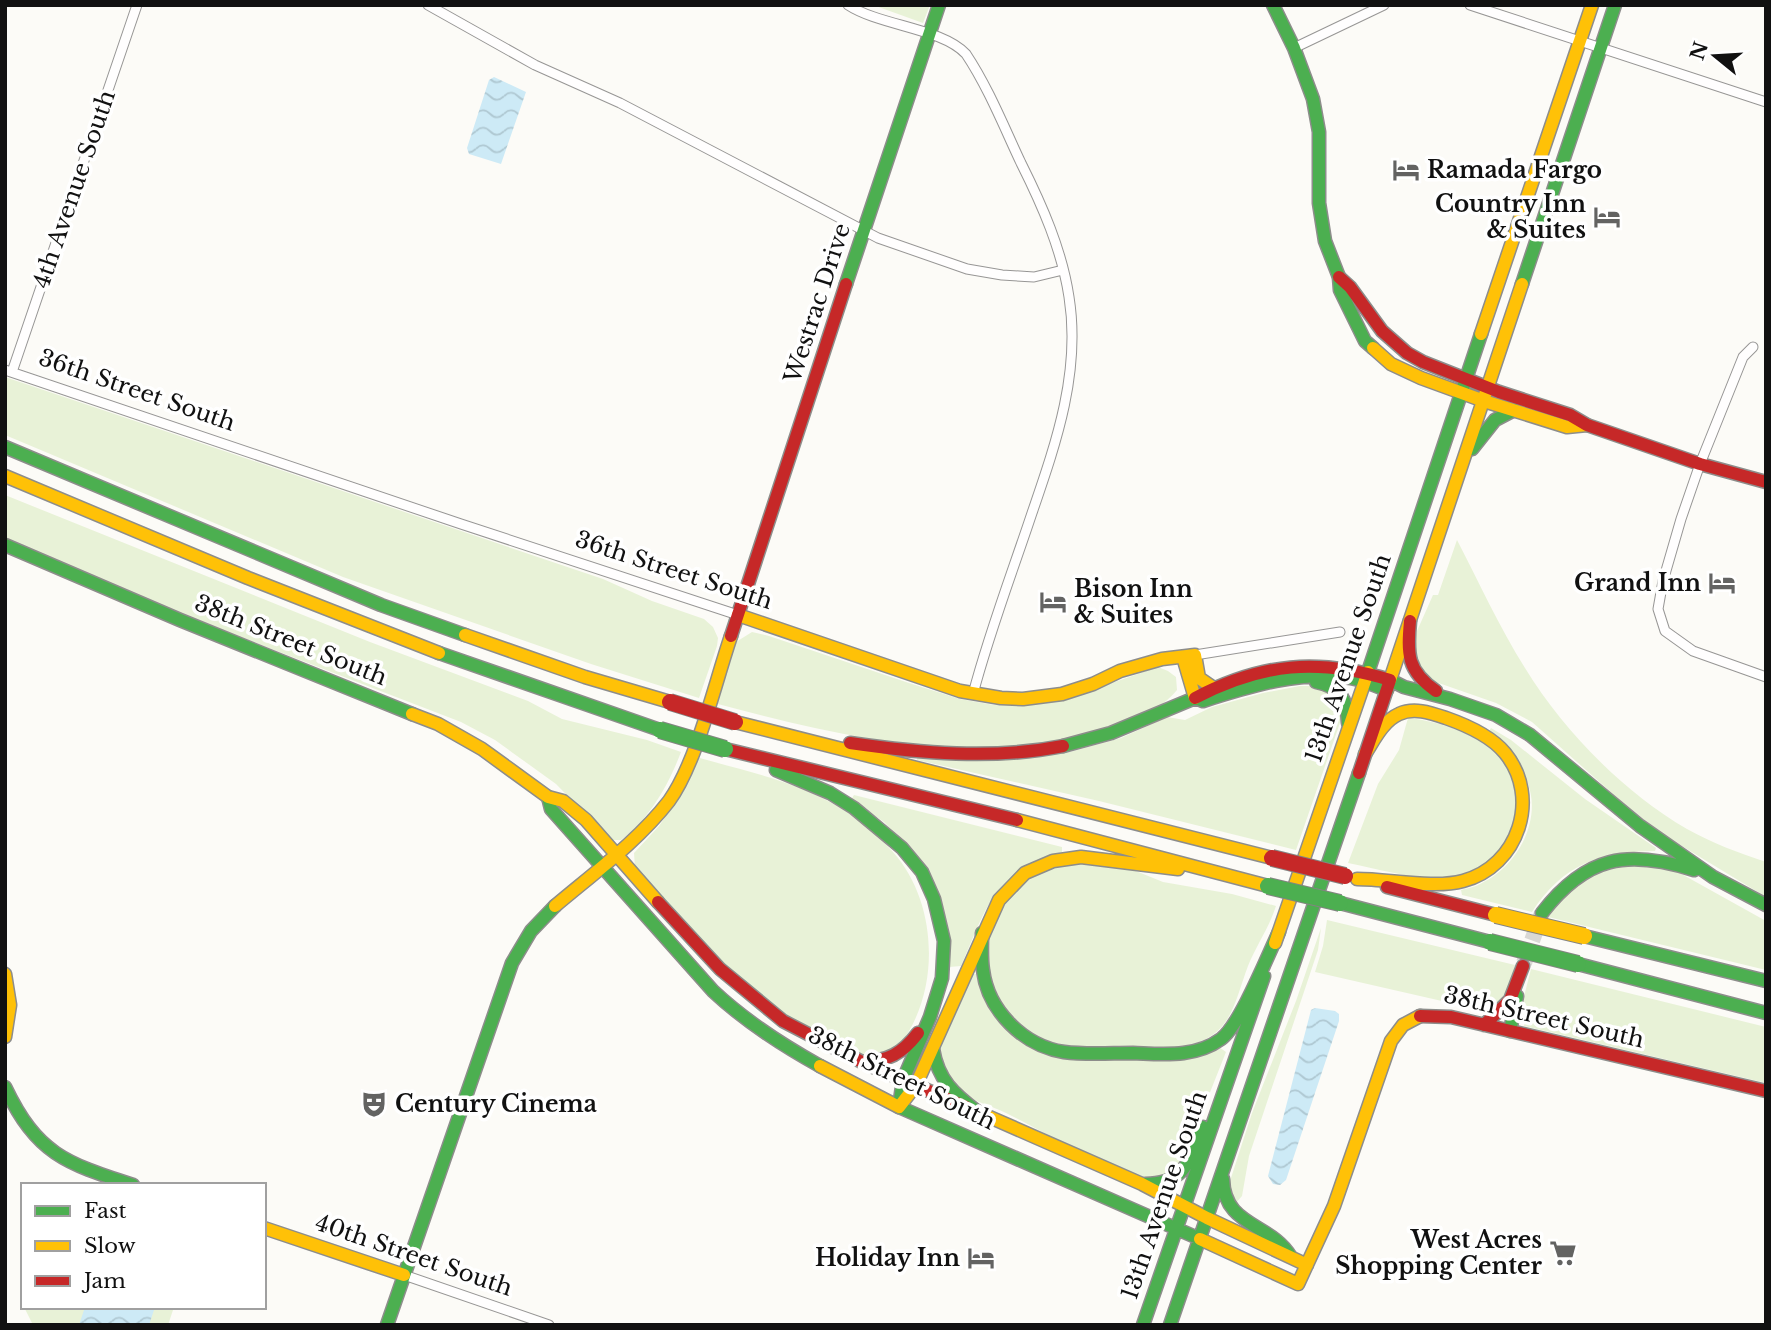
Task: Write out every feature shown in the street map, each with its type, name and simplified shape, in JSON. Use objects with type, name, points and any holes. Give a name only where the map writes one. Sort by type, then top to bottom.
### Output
[{"type":"main road","name":"Westrac Drive","points":[[387,1325],[512,962],[531,931],[544,916],[642,831],[670,799],[686,771],[939,5]]},
{"type":"main road","points":[[1273,5],[1294,48],[1313,99],[1319,132],[1321,219],[1325,241],[1339,278],[1340,290],[1358,329],[1377,354],[1406,372],[1570,415],[1587,425],[1700,464],[1766,482]]},
{"type":"main road","name":"13th Avenue South","points":[[1143,1325],[1348,732],[1592,5]]},
{"type":"main road","name":"13th Avenue South","points":[[1170,1325],[1389,685],[1615,5]]},
{"type":"main road","points":[[1535,246],[1542,202],[1551,176],[1549,165],[1541,160]]},
{"type":"main road","points":[[1486,394],[1514,410],[1567,427],[1587,425]]},
{"type":"main road","points":[[1464,461],[1486,430],[1514,410]]},
{"type":"main road","points":[[5,447],[381,605],[584,677],[797,739],[1766,981]]},
{"type":"main road","points":[[5,476],[384,633],[574,703],[660,730],[1766,1013]]},
{"type":"main road","points":[[5,488],[140,533]]},
{"type":"main road","name":"38th Street South","points":[[5,545],[180,620],[438,724],[482,749],[548,797],[563,801],[586,820],[720,969],[783,1021],[862,1062],[1142,1184],[1307,1265]]},
{"type":"main road","name":"36th Street South","points":[[738,615],[973,694],[1023,699],[1062,694],[1093,684],[1120,671],[1162,659],[1189,656]]},
{"type":"main road","points":[[1410,621],[1407,652],[1409,662],[1425,684],[1450,699]]},
{"type":"main road","points":[[1189,656],[1199,678],[1212,687]]},
{"type":"main road","points":[[1189,656],[1195,698]]},
{"type":"main road","points":[[797,739],[825,739],[871,747],[945,751],[1017,752],[1060,747],[1146,720],[1249,672],[1284,667],[1340,667],[1389,685],[1450,699],[1496,715],[1530,735],[1630,818],[1713,877],[1766,905]]},
{"type":"main road","points":[[1195,698],[1203,701],[1294,678],[1366,677]]},
{"type":"main road","points":[[1294,678],[1335,687],[1342,694],[1347,706],[1348,732]]},
{"type":"main road","points":[[1351,878],[1436,883],[1467,880],[1489,869],[1509,851],[1519,832],[1524,812],[1523,790],[1505,753],[1476,731],[1438,715],[1417,710],[1402,712],[1389,720],[1365,754]]},
{"type":"main road","points":[[730,750],[830,793],[854,808],[902,848],[922,872],[934,899],[944,941],[942,978],[910,1082],[899,1107]]},
{"type":"main road","name":"38th Street South","points":[[548,797],[551,809],[713,991],[737,1013],[798,1054],[899,1107],[1176,1227],[1298,1284],[1334,1206],[1391,1041],[1406,1021],[1423,1015],[1451,1017],[1766,1091]]},
{"type":"main road","points":[[910,1082],[933,1047],[999,900],[1025,873],[1054,861],[1081,857],[1214,871]]},
{"type":"main road","points":[[1542,913],[1562,887],[1577,875],[1614,860],[1653,859],[1713,877]]},
{"type":"main road","points":[[982,933],[983,972],[990,994],[1001,1014],[1021,1034],[1043,1047],[1065,1052],[1179,1054],[1202,1050],[1223,1038],[1237,1018],[1279,932]]},
{"type":"main road","points":[[1510,1031],[1523,966]]},
{"type":"main road","points":[[5,974],[10,1005],[5,1037]]},
{"type":"main road","points":[[1484,1025],[1502,1012],[1519,984]]},
{"type":"main road","points":[[862,1062],[887,1061],[900,1053],[930,1017]]},
{"type":"main road","points":[[933,1047],[935,1067],[941,1080],[978,1112]]},
{"type":"main road","points":[[1142,1184],[1166,1184],[1182,1175],[1235,1059]]},
{"type":"main road","points":[[5,1087],[16,1112],[31,1134],[48,1151],[68,1163],[127,1183]]},
{"type":"main road","points":[[1224,1168],[1222,1186],[1227,1204],[1244,1221],[1283,1243],[1291,1257]]},
{"type":"main road","name":"40th Street South","points":[[266,1229],[404,1275]]},
{"type":"street","name":"4th Avenue South","points":[[9,371],[137,5]]},
{"type":"street","points":[[428,5],[535,65],[620,103],[865,231],[967,269],[1002,275],[1034,276],[1063,270]]},
{"type":"street","points":[[848,5],[868,15],[960,48],[972,63],[1052,231],[1069,296],[1072,354],[1064,414],[1024,541],[984,653],[973,694]]},
{"type":"street","points":[[1294,48],[1384,5]]},
{"type":"street","points":[[1470,5],[1766,102]]},
{"type":"street","points":[[1753,348],[1743,357],[1700,464],[1670,557],[1658,609],[1665,631],[1678,642],[1693,651],[1766,677]]},
{"type":"street","name":"36th Street South","points":[[9,371],[738,615]]},
{"type":"street","name":"36th Street South","points":[[1189,656],[1340,632]]},
{"type":"street","name":"40th Street South","points":[[404,1275],[550,1325]]},
{"type":"green space","points":[[873,5],[930,5],[923,23]]},
{"type":"green space","points":[[5,377],[603,579],[652,601],[704,619],[713,627],[718,638],[699,698],[591,664],[343,577],[5,435]]},
{"type":"green space","points":[[5,495],[370,642],[528,701],[562,719],[647,740],[681,752],[664,789],[641,822],[621,840],[611,840],[556,784],[495,740],[461,722],[212,626],[5,540]]},
{"type":"green space","points":[[1457,540],[1516,652],[1540,691],[1576,736],[1618,778],[1663,814],[1706,839],[1766,862],[1766,897],[1662,834],[1532,722],[1496,703],[1430,680],[1419,669],[1413,640],[1433,595],[1438,595]]},
{"type":"green space","points":[[752,632],[960,699],[994,705],[1025,706],[1063,700],[1158,667],[1176,677],[1177,690],[1163,704],[1137,718],[1060,740],[1011,747],[961,748],[911,744],[811,727],[714,703],[736,642]]},
{"type":"green space","points":[[1300,686],[1322,686],[1340,700],[1342,717],[1296,850],[1099,801],[917,760],[917,755],[1070,752],[1121,738],[1167,717],[1185,720],[1212,707]]},
{"type":"green space","points":[[1408,718],[1453,728],[1467,734],[1493,751],[1513,776],[1518,809],[1514,827],[1494,856],[1474,872],[1431,878],[1348,863],[1378,784],[1399,750]]},
{"type":"green space","points":[[1491,728],[1511,740],[1585,799],[1656,848],[1655,851],[1617,854],[1584,864],[1556,883],[1532,912],[1462,895],[1461,890],[1480,884],[1506,866],[1523,842],[1532,813],[1526,779],[1488,733]]},
{"type":"green space","points":[[696,757],[777,780],[827,800],[872,831],[907,871],[918,892],[925,915],[929,963],[919,1010],[905,1037],[892,1050],[873,1055],[858,1053],[802,1025],[774,1007],[748,987],[702,943],[635,868],[634,853],[659,826],[680,796]]},
{"type":"green space","points":[[854,795],[1062,847],[1062,852],[1020,871],[1006,882],[986,909],[961,966],[949,967],[911,851],[884,822],[851,800]]},
{"type":"green space","points":[[1084,863],[1131,869],[1163,882],[1232,894],[1276,906],[1227,1020],[1209,1037],[1179,1047],[1069,1046],[1040,1039],[1018,1024],[1002,1005],[992,982],[988,957],[991,933],[1000,910],[1015,890],[1042,871]]},
{"type":"green space","points":[[1619,865],[1669,867],[1766,921],[1766,970],[1548,917],[1561,899],[1591,874]]},
{"type":"green space","points":[[1327,920],[1515,965],[1507,998],[1490,1012],[1315,972]]},
{"type":"green space","points":[[1321,928],[1318,950],[1249,1156],[1242,1196],[1235,1204],[1229,1195],[1230,1181],[1252,1113]]},
{"type":"green space","points":[[1531,969],[1766,1027],[1766,1083],[1524,1026],[1526,1018],[1519,1016]]},
{"type":"green space","points":[[970,974],[978,974],[1036,1049],[1219,1047],[1226,1052],[1180,1168],[1164,1180],[1123,1170],[972,1099],[954,1087],[941,1069],[938,1049],[949,1015]]},
{"type":"green space","points":[[25,1309],[173,1309],[168,1325],[33,1325]]},
{"type":"water","points":[[494,77],[526,92],[501,164],[469,154],[467,148],[489,80]]},
{"type":"water","points":[[1315,1008],[1335,1011],[1339,1014],[1339,1021],[1286,1180],[1280,1185],[1273,1184],[1268,1176],[1311,1010]]},
{"type":"water","points":[[84,1309],[154,1309],[149,1325],[79,1325]]},
{"type":"tunnel","points":[[1524,963],[1542,913]]},
{"type":"traffic: fast","points":[[846,284],[939,5]]},
{"type":"traffic: fast","points":[[1273,5],[1294,48],[1313,99],[1319,132],[1319,203],[1325,241],[1339,277],[1340,290],[1365,341],[1373,348]]},
{"type":"traffic: fast","points":[[1522,284],[1615,5]]},
{"type":"traffic: fast","points":[[1368,672],[1481,334]]},
{"type":"traffic: fast","points":[[1472,449],[1495,420],[1514,410]]},
{"type":"traffic: fast","points":[[5,447],[381,605],[465,635]]},
{"type":"traffic: fast","points":[[5,545],[180,620],[412,714]]},
{"type":"traffic: fast","points":[[439,653],[660,730]]},
{"type":"traffic: fast","points":[[1196,698],[1203,701],[1257,685],[1313,676],[1351,678],[1387,690]]},
{"type":"traffic: fast","points":[[1390,680],[1404,687],[1496,715],[1530,735],[1640,826],[1713,877],[1766,905]]},
{"type":"traffic: fast","points":[[1316,682],[1331,687],[1341,695],[1348,723]]},
{"type":"traffic: fast","points":[[1063,746],[1111,733],[1195,698]]},
{"type":"traffic: fast","points":[[660,730],[725,749]]},
{"type":"traffic: fast","points":[[776,770],[830,793],[854,808],[902,848],[922,872],[934,899],[944,941],[942,978],[930,1017],[903,1080]]},
{"type":"traffic: fast","points":[[1170,1325],[1359,773]]},
{"type":"traffic: fast","points":[[548,797],[551,809],[713,991],[764,1032],[820,1066]]},
{"type":"traffic: fast","points":[[1542,913],[1575,879],[1609,862],[1648,860],[1694,870]]},
{"type":"traffic: fast","points":[[1268,886],[1340,903]]},
{"type":"traffic: fast","points":[[1340,903],[1490,942]]},
{"type":"traffic: fast","points":[[387,1325],[512,963],[531,931],[555,906]]},
{"type":"traffic: fast","points":[[982,933],[982,961],[986,985],[1000,1012],[1022,1034],[1035,1042],[1064,1052],[1167,1054],[1190,1052],[1221,1039],[1245,1006],[1279,932]]},
{"type":"traffic: fast","points":[[1584,936],[1766,981]]},
{"type":"traffic: fast","points":[[1490,942],[1578,964]]},
{"type":"traffic: fast","points":[[1578,964],[1766,1013]]},
{"type":"traffic: fast","points":[[1143,1325],[1264,976]]},
{"type":"traffic: fast","points":[[1510,1031],[1517,996]]},
{"type":"traffic: fast","points":[[933,1049],[943,1078],[978,1112]]},
{"type":"traffic: fast","points":[[903,1080],[899,1107],[1200,1239]]},
{"type":"traffic: fast","points":[[5,1087],[17,1110],[42,1142],[71,1162],[127,1183]]},
{"type":"traffic: fast","points":[[1145,1184],[1159,1183],[1178,1175],[1189,1160],[1203,1127]]},
{"type":"traffic: fast","points":[[1223,1179],[1225,1195],[1231,1207],[1239,1216],[1272,1237],[1291,1257]]},
{"type":"traffic: slow","points":[[1481,334],[1592,5]]},
{"type":"traffic: slow","points":[[1390,680],[1522,284]]},
{"type":"traffic: slow","points":[[1373,348],[1391,364],[1484,401],[1567,427],[1587,425]]},
{"type":"traffic: slow","points":[[5,476],[248,578],[439,653]]},
{"type":"traffic: slow","points":[[738,615],[960,691],[1001,698],[1023,699],[1062,694],[1093,684],[1120,671],[1162,659],[1195,655],[1199,678],[1212,687]]},
{"type":"traffic: slow","points":[[465,635],[585,677],[670,702]]},
{"type":"traffic: slow","points":[[555,906],[630,843],[669,801],[697,744],[731,636]]},
{"type":"traffic: slow","points":[[1183,657],[1195,698]]},
{"type":"traffic: slow","points":[[1275,943],[1368,672]]},
{"type":"traffic: slow","points":[[1357,879],[1439,884],[1463,881],[1482,873],[1498,861],[1510,846],[1522,809],[1522,789],[1516,771],[1505,753],[1485,736],[1446,718],[1417,711],[1399,714],[1384,726],[1365,754]]},
{"type":"traffic: slow","points":[[412,714],[438,724],[482,749],[548,797],[563,801],[586,820],[658,902]]},
{"type":"traffic: slow","points":[[735,722],[1272,858]]},
{"type":"traffic: slow","points":[[1017,820],[1268,886]]},
{"type":"traffic: slow","points":[[916,1085],[999,900],[1025,873],[1053,861],[1081,857],[1178,869]]},
{"type":"traffic: slow","points":[[1496,915],[1584,936]]},
{"type":"traffic: slow","points":[[5,974],[10,1005],[5,1037]]},
{"type":"traffic: slow","points":[[1200,1239],[1298,1284],[1334,1206],[1391,1041],[1403,1025],[1420,1016]]},
{"type":"traffic: slow","points":[[820,1066],[899,1107],[916,1085]]},
{"type":"traffic: slow","points":[[978,1112],[1142,1184],[1207,1218]]},
{"type":"traffic: slow","points":[[1207,1218],[1307,1265]]},
{"type":"traffic: slow","points":[[266,1229],[404,1275]]},
{"type":"traffic: jam","points":[[1339,277],[1350,287],[1382,331],[1407,353],[1423,362],[1499,392],[1570,415],[1587,425],[1700,464],[1766,482]]},
{"type":"traffic: jam","points":[[731,636],[846,284]]},
{"type":"traffic: jam","points":[[1410,621],[1411,661],[1419,676],[1436,691]]},
{"type":"traffic: jam","points":[[1195,698],[1244,677],[1291,668],[1339,669],[1390,680],[1359,773]]},
{"type":"traffic: jam","points":[[670,702],[735,722]]},
{"type":"traffic: jam","points":[[850,743],[956,754],[1010,753],[1063,746]]},
{"type":"traffic: jam","points":[[725,749],[1017,820]]},
{"type":"traffic: jam","points":[[1272,858],[1345,876]]},
{"type":"traffic: jam","points":[[1387,887],[1496,915]]},
{"type":"traffic: jam","points":[[658,902],[720,969],[783,1021],[862,1062],[966,1107]]},
{"type":"traffic: jam","points":[[1484,1025],[1510,1000],[1523,966]]},
{"type":"traffic: jam","points":[[1420,1016],[1451,1017],[1766,1091]]},
{"type":"traffic: jam","points":[[862,1062],[894,1055],[918,1033]]},
{"type":"place","name":"Ramada Fargo","points":[[1406,170]]},
{"type":"place","name":"Country Inn & Suites","points":[[1607,217]]},
{"type":"place","name":"Grand Inn","points":[[1722,583]]},
{"type":"place","name":"Bison Inn & Suites","points":[[1053,602]]},
{"type":"place","name":"Century Cinema","points":[[374,1104]]},
{"type":"place","name":"West Acres Shopping Center","points":[[1563,1253]]},
{"type":"place","name":"Holiday Inn","points":[[981,1258]]}]
